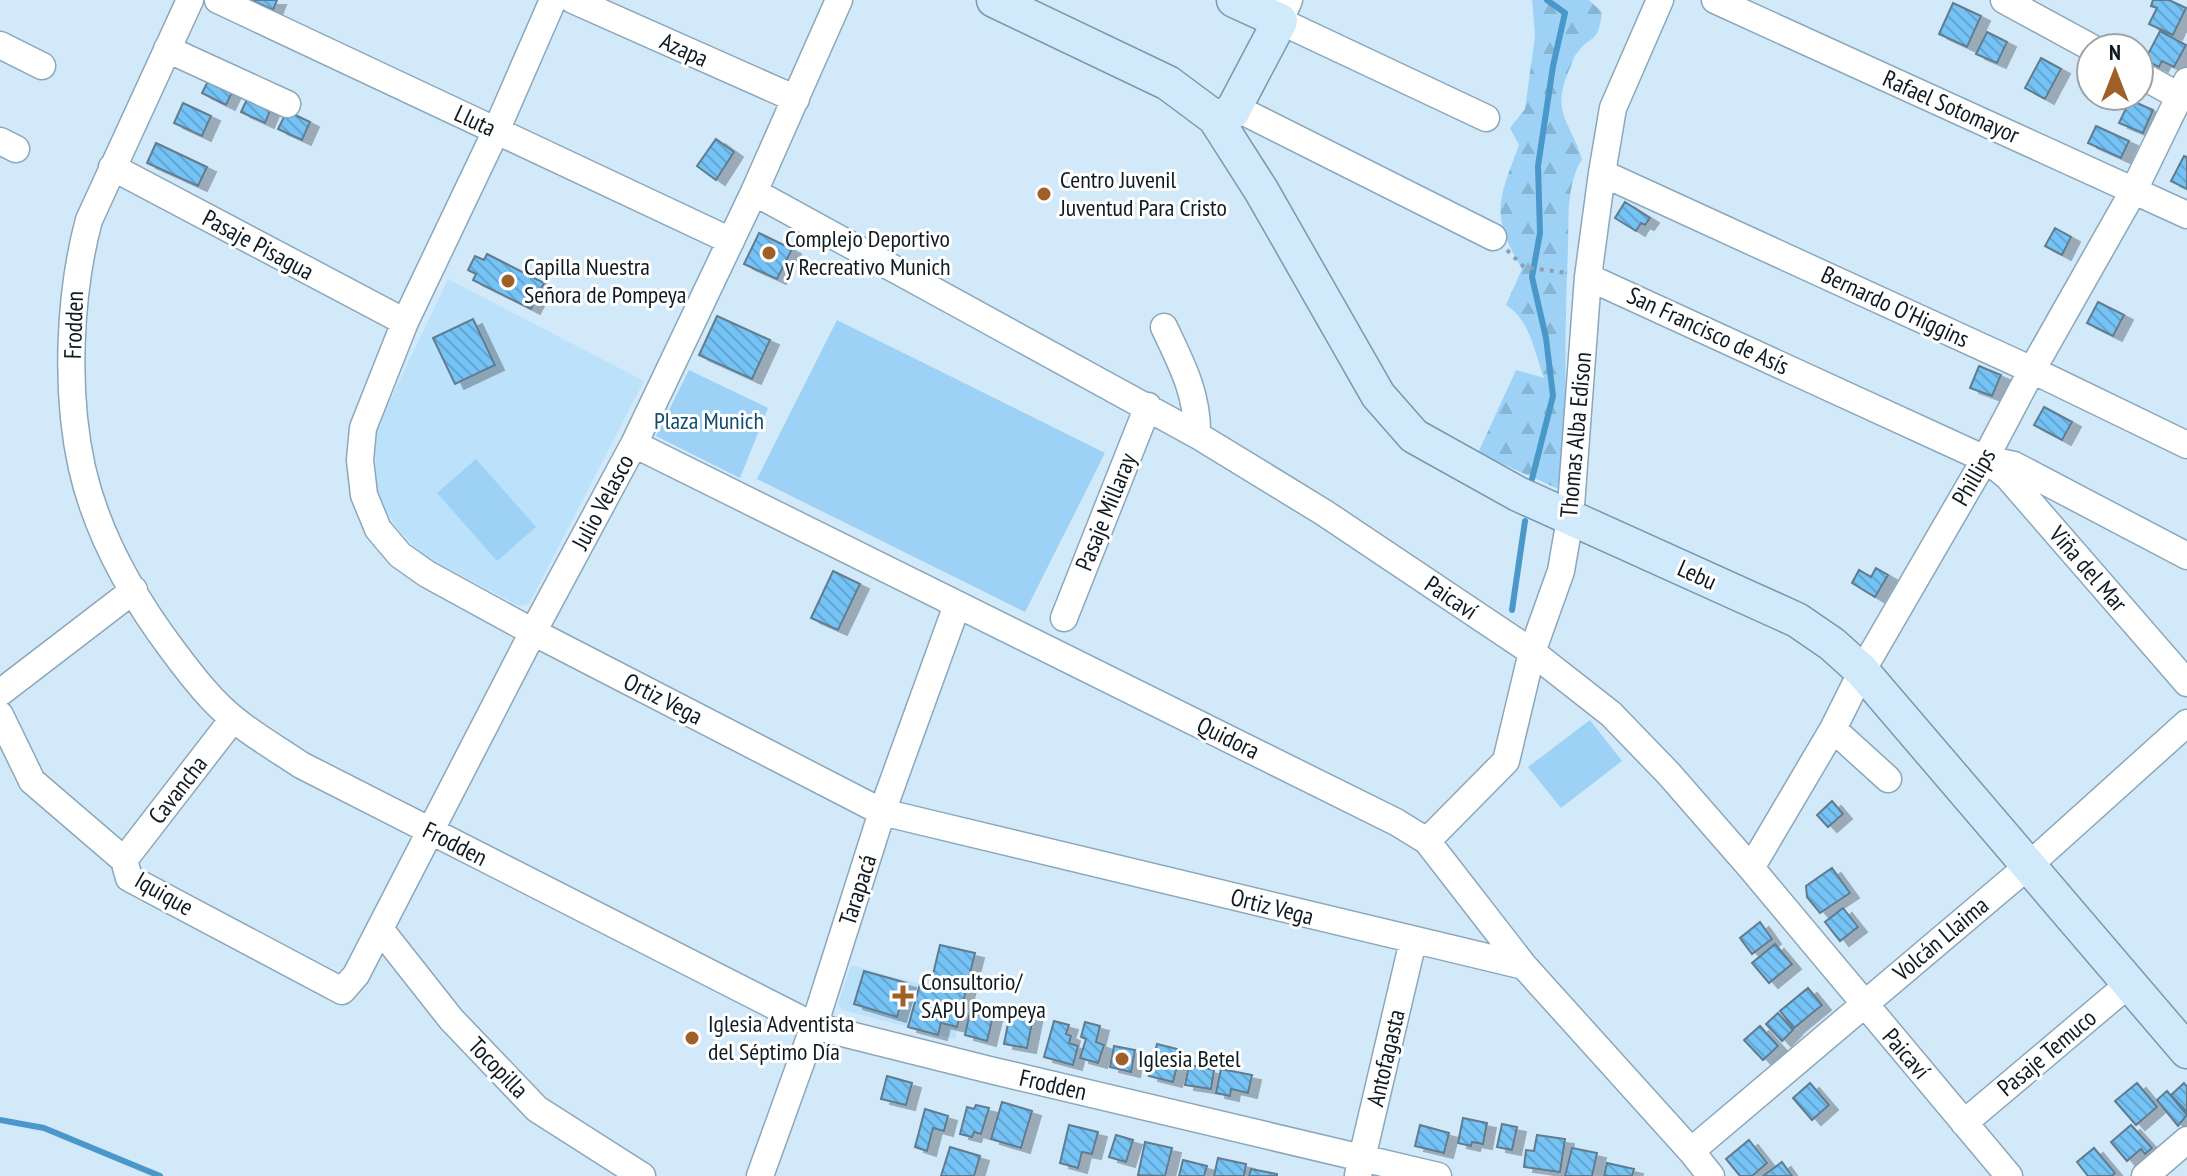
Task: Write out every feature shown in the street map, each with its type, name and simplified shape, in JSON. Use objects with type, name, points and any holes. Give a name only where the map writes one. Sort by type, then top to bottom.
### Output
[{"type":"main road","points":[[994,0],[1168,83],[1224,115],[1285,10],[1234,0]]},
{"type":"main road","name":"Lebu","points":[[1224,115],[1261,190],[1378,395],[1414,436],[1570,519],[1797,620],[1832,644],[1862,671],[2187,1051]]},
{"type":"street","name":"Frodden","points":[[190,0],[89,220],[79,255],[73,298],[72,390],[82,468],[116,558],[158,630],[196,680],[233,719],[301,765],[814,1026],[1360,1167],[1438,1176]]},
{"type":"street","name":"Lluta","points":[[218,0],[731,241]]},
{"type":"street","name":"Ortiz Vega","points":[[553,0],[496,131],[405,322],[363,428],[360,460],[364,495],[378,529],[400,555],[427,574],[533,632],[882,812],[1524,966]]},
{"type":"street","name":"Azapa","points":[[573,0],[796,99]]},
{"type":"street","name":"Julio Velasco","points":[[342,991],[356,975],[634,444],[754,192],[839,0]]},
{"type":"street","name":"Thomas Alba Edison","points":[[1427,841],[1506,761],[1532,652],[1561,571],[1570,519],[1588,277],[1613,108],[1660,0]]},
{"type":"street","name":"Rafael Sotomayor","points":[[1715,0],[2187,215]]},
{"type":"street","points":[[2004,0],[2075,39]]},
{"type":"street","points":[[1285,10],[1486,118]]},
{"type":"street","points":[[0,45],[42,66]]},
{"type":"street","points":[[167,49],[287,104]]},
{"type":"street","points":[[2155,79],[2183,89]]},
{"type":"street","name":"Phillips","points":[[1751,868],[1985,459],[2134,190],[2183,89]]},
{"type":"street","points":[[1224,115],[1246,113],[1493,237]]},
{"type":"street","name":"Pasaje Pisagua","points":[[112,167],[405,322]]},
{"type":"street","name":"Bernardo O'Higgins","points":[[1602,173],[2032,370],[2187,445]]},
{"type":"street","name":"Paicaví","points":[[754,192],[1148,406],[1323,512],[1532,652],[1611,714],[1669,774],[2009,1176]]},
{"type":"street","name":"San Francisco de Asís","points":[[1588,277],[1985,459],[2014,465],[2187,556]]},
{"type":"street","points":[[1164,327],[1192,386],[1197,411],[1197,435]]},
{"type":"street","name":"Pasaje Millaray","points":[[1064,618],[1148,406]]},
{"type":"street","name":"Quidora","points":[[634,444],[1382,815],[1427,841],[1524,966],[1711,1176]]},
{"type":"street","name":"Viña del Mar","points":[[1985,459],[2008,477],[2187,683]]},
{"type":"street","points":[[0,700],[0,691],[134,590]]},
{"type":"street","name":"Tarapacá","points":[[760,1176],[814,1026],[882,812],[957,605]]},
{"type":"street","name":"Iquique","points":[[0,715],[32,781],[124,860],[129,878],[342,991]]},
{"type":"street","name":"Cavancha","points":[[124,860],[233,719]]},
{"type":"street","name":"Volcán Llaima","points":[[1691,1151],[2028,866],[2187,723]]},
{"type":"street","points":[[1833,729],[1888,779]]},
{"type":"street","name":"Tocopilla","points":[[380,929],[451,1019],[537,1109],[642,1176]]},
{"type":"street","name":"Antofagasta","points":[[1360,1167],[1413,941]]},
{"type":"street","name":"Pasaje Temuco","points":[[1964,1123],[2130,983]]},
{"type":"street","points":[[2145,1176],[2187,1140]]},
{"type":"path","points":[[1493,237],[1524,267],[1588,277]]},
{"type":"shaded area","points":[[448,279],[644,381],[529,604],[519,606],[424,556],[400,532],[376,496],[375,432]]},
{"type":"shaded area","name":"Consultorio/ SAPU Pompeya","points":[[940,945],[975,953],[955,1039],[842,1010],[838,1004],[851,965],[930,987]]},
{"type":"green space","points":[[1532,0],[1589,0],[1602,12],[1596,34],[1574,57],[1562,96],[1564,116],[1582,159],[1573,180],[1569,214],[1565,492],[1478,453],[1516,370],[1544,378],[1526,328],[1506,305],[1522,269],[1501,221],[1502,195],[1519,145],[1510,128],[1525,109],[1535,36]]},
{"type":"green space","points":[[837,320],[1105,453],[1025,612],[757,479]]},
{"type":"green space","name":"Plaza Munich","points":[[689,370],[768,408],[740,478],[656,436]]},
{"type":"green space","points":[[476,459],[536,527],[497,561],[437,493]]},
{"type":"green space","points":[[1590,720],[1622,761],[1561,808],[1528,767]]},
{"type":"building","points":[[251,0],[277,0],[273,10]]},
{"type":"building","points":[[2153,0],[2169,0],[2186,8],[2173,35],[2149,24],[2157,8],[2151,6]]},
{"type":"building","points":[[1953,3],[1981,16],[1967,47],[1939,34]]},
{"type":"building","points":[[2160,31],[2186,45],[2174,67],[2162,61],[2159,67],[2155,65],[2155,41]]},
{"type":"building","points":[[1987,32],[2007,42],[1997,63],[1976,54]]},
{"type":"building","points":[[2041,58],[2061,69],[2045,99],[2025,88]]},
{"type":"building","points":[[211,75],[235,86],[226,105],[202,93]]},
{"type":"building","points":[[250,93],[273,104],[265,123],[241,112]]},
{"type":"building","points":[[183,103],[211,116],[202,136],[174,123]]},
{"type":"building","points":[[287,111],[310,122],[302,140],[278,129]]},
{"type":"building","points":[[2124,112],[2152,112],[2143,133],[2119,123]]},
{"type":"building","points":[[2096,126],[2129,141],[2121,158],[2088,143]]},
{"type":"building","points":[[716,139],[734,152],[716,180],[697,166]]},
{"type":"building","points":[[156,143],[207,167],[198,186],[147,163]]},
{"type":"building","points":[[2184,156],[2187,157],[2187,189],[2171,181]]},
{"type":"building","points":[[1625,202],[1650,218],[1645,225],[1641,223],[1636,231],[1615,218]]},
{"type":"building","points":[[2055,228],[2071,237],[2062,255],[2045,246]]},
{"type":"building","points":[[759,233],[792,249],[777,279],[744,264]]},
{"type":"building","name":"Capilla Nuestra Señora de Pompeya","points":[[487,254],[544,283],[531,309],[473,280],[476,274],[468,270],[475,256],[484,260]]},
{"type":"building","points":[[2098,302],[2124,315],[2113,336],[2087,323]]},
{"type":"building","points":[[717,316],[770,340],[752,379],[699,355]]},
{"type":"building","points":[[473,319],[495,365],[455,384],[433,338]]},
{"type":"building","points":[[1979,366],[2001,375],[1992,396],[1970,388]]},
{"type":"building","points":[[2044,407],[2072,422],[2062,440],[2034,425]]},
{"type":"building","points":[[1876,568],[1888,575],[1875,597],[1852,583],[1859,570],[1871,577]]},
{"type":"building","points":[[833,571],[860,584],[838,630],[811,618]]},
{"type":"building","points":[[1832,801],[1843,814],[1828,827],[1817,815]]},
{"type":"building","points":[[1832,868],[1850,893],[1820,913],[1807,897],[1806,886]]},
{"type":"building","points":[[1843,908],[1858,927],[1840,941],[1825,922]]},
{"type":"building","points":[[1760,922],[1772,939],[1752,954],[1740,938]]},
{"type":"building","points":[[1775,944],[1792,964],[1769,983],[1752,963]]},
{"type":"building","points":[[940,945],[975,953],[957,1027],[941,1023],[938,1035],[908,1027],[920,984],[930,987]]},
{"type":"building","points":[[864,971],[907,983],[897,1017],[854,1004]]},
{"type":"building","points":[[1808,988],[1822,1005],[1794,1028],[1780,1011]]},
{"type":"building","points":[[971,1007],[994,1012],[987,1041],[965,1035]]},
{"type":"building","points":[[1011,1008],[1034,1013],[1027,1048],[1004,1044]]},
{"type":"building","points":[[1778,1013],[1793,1030],[1782,1041],[1766,1024]]},
{"type":"building","points":[[1054,1021],[1069,1025],[1066,1034],[1071,1036],[1069,1043],[1078,1046],[1073,1065],[1044,1057]]},
{"type":"building","points":[[1085,1022],[1100,1026],[1096,1042],[1104,1045],[1098,1063],[1080,1058],[1086,1039],[1081,1037]]},
{"type":"building","points":[[1760,1026],[1778,1046],[1763,1060],[1744,1040]]},
{"type":"building","points":[[1157,1044],[1181,1050],[1173,1082],[1149,1076]]},
{"type":"building","name":"Iglesia Betel","points":[[1114,1046],[1135,1050],[1131,1072],[1110,1067]]},
{"type":"building","points":[[1189,1065],[1214,1070],[1211,1089],[1185,1085]]},
{"type":"building","points":[[1221,1069],[1252,1075],[1248,1093],[1231,1089],[1230,1096],[1216,1093]]},
{"type":"building","points":[[887,1076],[912,1083],[906,1105],[881,1099]]},
{"type":"building","points":[[1810,1083],[1829,1105],[1812,1120],[1793,1098]]},
{"type":"building","points":[[2137,1083],[2157,1107],[2136,1125],[2115,1101]]},
{"type":"building","points":[[2184,1083],[2187,1087],[2187,1112],[2171,1095]]},
{"type":"building","points":[[2167,1091],[2187,1115],[2178,1126],[2157,1100]]},
{"type":"building","points":[[1002,1102],[1032,1111],[1021,1148],[991,1139]]},
{"type":"building","points":[[976,1105],[989,1108],[981,1134],[974,1132],[972,1137],[960,1134],[967,1107],[974,1109]]},
{"type":"building","points":[[925,1109],[948,1116],[944,1131],[933,1128],[927,1151],[915,1147]]},
{"type":"building","points":[[1463,1118],[1487,1123],[1483,1144],[1472,1142],[1471,1146],[1458,1143]]},
{"type":"building","points":[[1502,1124],[1517,1127],[1512,1150],[1497,1147]]},
{"type":"building","points":[[1069,1125],[1098,1132],[1092,1154],[1082,1152],[1078,1168],[1060,1163]]},
{"type":"building","points":[[1420,1125],[1449,1133],[1444,1153],[1415,1146]]},
{"type":"building","points":[[2131,1125],[2152,1148],[2145,1154],[2141,1149],[2127,1161],[2111,1142]]},
{"type":"building","points":[[1116,1135],[1133,1140],[1126,1162],[1109,1157]]},
{"type":"building","points":[[1537,1135],[1565,1139],[1560,1172],[1524,1167],[1526,1150],[1534,1151]]},
{"type":"building","points":[[1749,1140],[1767,1163],[1752,1176],[1740,1176],[1726,1159]]},
{"type":"building","points":[[1145,1142],[1172,1148],[1165,1176],[1138,1175]]},
{"type":"building","points":[[950,1147],[980,1156],[974,1176],[941,1176]]},
{"type":"building","points":[[1572,1148],[1597,1153],[1592,1176],[1565,1176]]},
{"type":"building","points":[[2094,1148],[2115,1173],[2112,1176],[2088,1176],[2077,1162]]},
{"type":"building","points":[[1218,1158],[1246,1164],[1244,1176],[1214,1176]]},
{"type":"building","points":[[1183,1160],[1207,1166],[1204,1176],[1179,1176]]},
{"type":"building","points":[[1782,1162],[1792,1176],[1763,1176]]},
{"type":"building","points":[[1607,1163],[1634,1169],[1632,1176],[1604,1176]]},
{"type":"building","points":[[1251,1169],[1277,1174],[1277,1176],[1249,1176]]},
{"type":"waterway","points":[[1532,479],[1553,396],[1546,338],[1532,277],[1540,233],[1538,166],[1553,66],[1565,13],[1547,0]]},
{"type":"waterway","points":[[1512,610],[1525,521]]},
{"type":"waterway","points":[[0,1120],[44,1128],[160,1176]]},
{"type":"place","name":"Centro Juvenil Juventud Para Cristo","points":[[1044,194]]},
{"type":"place","name":"Complejo Deportivo y Recreativo Munich","points":[[769,253]]},
{"type":"place","name":"Capilla Nuestra Señora de Pompeya","points":[[508,281]]},
{"type":"place","name":"Consultorio/ SAPU Pompeya","points":[[903,996]]},
{"type":"place","name":"Iglesia Adventista del Séptimo Día","points":[[692,1038]]},
{"type":"place","name":"Iglesia Betel","points":[[1122,1059]]}]
